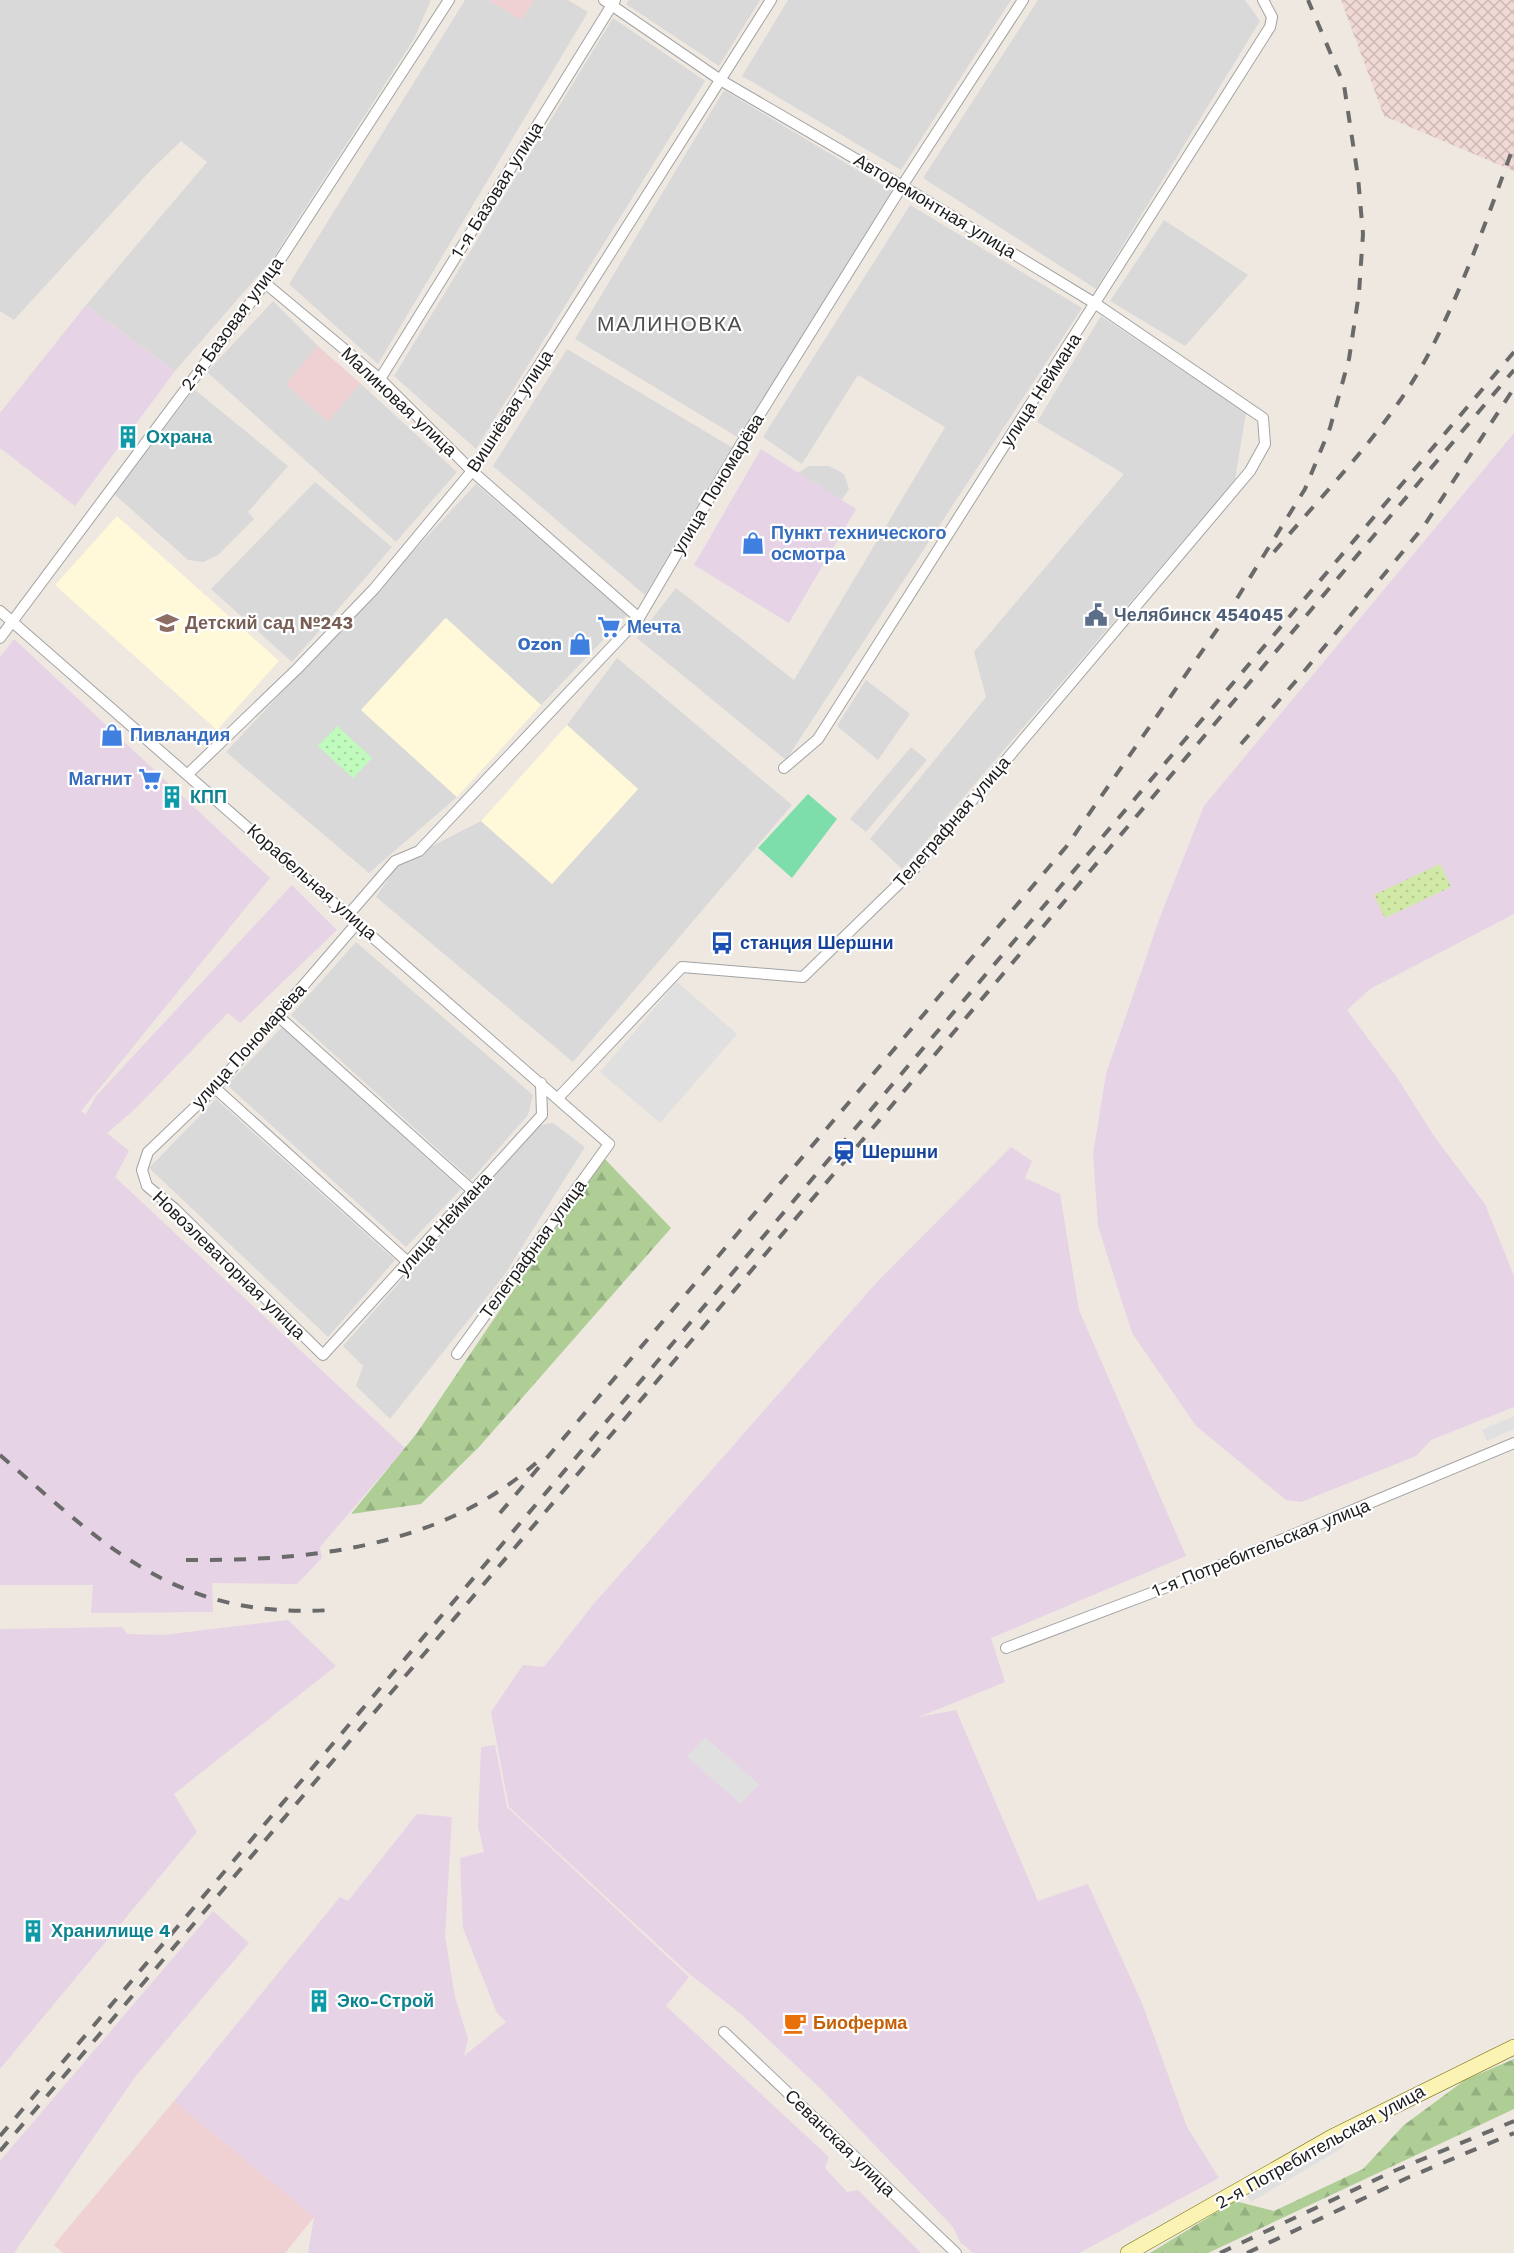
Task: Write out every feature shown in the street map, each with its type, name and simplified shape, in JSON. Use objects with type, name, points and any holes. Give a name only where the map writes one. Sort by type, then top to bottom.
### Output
[{"type":"street","name":"2-я Базовая улица","points":[[0,638],[265,283],[449,0]]},
{"type":"street","name":"Вишнёвая улица","points":[[188,774],[297,669],[374,589],[472,471],[722,81],[771,0]]},
{"type":"street","name":"улица Пономарёва","points":[[350,914],[395,861],[419,851],[639,618],[740,446],[902,186],[1023,0]]},
{"type":"street","name":"улица Неймана","points":[[784,768],[818,738],[1270,27],[1272,17],[1263,0]]},
{"type":"street","name":"Авторемонтная улица","points":[[610,2],[722,81],[902,186],[1096,304],[1263,418]]},
{"type":"street","name":"1-я Базовая улица","points":[[380,379],[610,2]]},
{"type":"street","name":"Малиновая улица","points":[[265,283],[380,379],[472,471],[639,618]]},
{"type":"street","name":"Телеграфная улица","points":[[558,1098],[681,967],[803,977],[915,868],[1243,480],[1265,444],[1263,418]]},
{"type":"street","name":"Корабельная улица","points":[[0,611],[350,914],[609,1144]]},
{"type":"street","name":"улица Пономарёва","points":[[142,1170],[148,1152],[215,1089],[358,922]]},
{"type":"street","points":[[277,1015],[473,1191]]},
{"type":"street","name":"улица Неймана","points":[[323,1355],[542,1115],[542,1083]]},
{"type":"street","points":[[215,1089],[409,1263]]},
{"type":"street","name":"Телеграфная улица","points":[[457,1354],[609,1144]]},
{"type":"street","name":"Новоэлеваторная улица","points":[[142,1170],[147,1186],[174,1209],[323,1355]]},
{"type":"street","name":"1-я Потребительская улица","points":[[1006,1648],[1175,1584],[1514,1443]]},
{"type":"street","name":"Севанская улица","points":[[724,2032],[956,2253]]},
{"type":"street","name":"2-я Потребительская улица","points":[[1128,2253],[1332,2137],[1514,2047]]},
{"type":"shaded area","points":[[0,0],[431,0],[414,39],[271,261],[175,371],[86,305],[207,162],[181,141],[151,170],[14,320],[0,311]]},
{"type":"shaded area","points":[[465,0],[489,0],[521,20],[534,0],[568,0],[588,12],[378,364],[289,284]]},
{"type":"shaded area","points":[[489,0],[534,0],[521,20]]},
{"type":"shaded area","points":[[629,0],[760,0],[719,66],[626,4]]},
{"type":"shaded area","points":[[788,0],[1011,0],[901,170],[742,76]]},
{"type":"shaded area","points":[[1038,0],[1245,0],[1260,21],[1096,289],[923,178]]},
{"type":"shaded area","points":[[1341,0],[1514,0],[1514,171],[1384,116]]},
{"type":"shaded area","points":[[613,18],[705,81],[476,449],[394,376]]},
{"type":"shaded area","points":[[724,90],[892,191],[739,438],[575,339]]},
{"type":"shaded area","points":[[910,205],[1082,308],[786,760],[637,638],[676,588],[794,680],[945,427],[858,375],[802,464],[763,437]]},
{"type":"shaded area","points":[[1164,220],[1248,275],[1185,346],[1110,301]]},
{"type":"shaded area","points":[[273,301],[318,346],[287,384],[328,422],[360,383],[457,472],[396,542],[207,372]]},
{"type":"shaded area","points":[[86,305],[175,371],[75,506],[0,448],[0,413]]},
{"type":"shaded area","points":[[1101,316],[1246,413],[1235,480],[902,869],[870,839],[986,697],[974,652],[1124,474],[1037,422]]},
{"type":"shaded area","points":[[318,346],[360,383],[328,422],[286,384]]},
{"type":"shaded area","points":[[567,349],[733,448],[645,595],[493,466]]},
{"type":"shaded area","points":[[194,389],[288,466],[248,512],[254,519],[218,555],[203,562],[188,560],[114,494]]},
{"type":"shaded area","points":[[1514,433],[1514,914],[1370,989],[1347,1010],[1398,1079],[1434,1136],[1485,1204],[1514,1276],[1514,1407],[1431,1440],[1416,1456],[1301,1502],[1286,1500],[1196,1426],[1132,1333],[1098,1226],[1093,1154],[1106,1074],[1160,917],[1204,806]]},
{"type":"shaded area","points":[[761,449],[856,509],[789,623],[694,565]]},
{"type":"shaded area","points":[[809,466],[829,466],[844,474],[849,489],[842,500],[798,473]]},
{"type":"shaded area","points":[[315,482],[392,547],[292,662],[211,589]]},
{"type":"shaded area","points":[[476,484],[627,615],[541,705],[445,618],[361,710],[457,797],[369,873],[226,752]]},
{"type":"shaded area","name":"Детский сад №243","points":[[117,516],[279,661],[217,730],[55,585]]},
{"type":"shaded area","points":[[446,618],[541,705],[457,797],[361,710]]},
{"type":"shaded area","points":[[14,639],[270,878],[81,1111],[89,1117],[86,1114],[96,1096],[292,885],[337,930],[240,1023],[228,1013],[135,1109],[107,1133],[129,1151],[115,1177],[405,1448],[320,1547],[322,1558],[297,1584],[212,1583],[213,1612],[91,1613],[93,1585],[0,1585],[0,657]]},
{"type":"shaded area","points":[[617,658],[792,805],[573,1062],[376,897],[399,863],[481,821],[552,884],[638,789],[567,725]]},
{"type":"shaded area","points":[[866,680],[910,714],[878,760],[837,726]]},
{"type":"shaded area","points":[[567,725],[638,789],[552,884],[481,821]]},
{"type":"shaded area","points":[[911,747],[927,760],[866,832],[850,819]]},
{"type":"shaded area","points":[[356,942],[533,1095],[528,1115],[471,1180],[291,1015]]},
{"type":"shaded area","points":[[677,982],[737,1034],[660,1123],[600,1072]]},
{"type":"shaded area","points":[[282,1027],[461,1189],[406,1247],[227,1085]]},
{"type":"shaded area","points":[[216,1099],[395,1260],[328,1337],[149,1168]]},
{"type":"shaded area","points":[[553,1123],[585,1147],[505,1274],[390,1419],[356,1386],[363,1366],[343,1346],[539,1125]]},
{"type":"shaded area","points":[[1011,1147],[1032,1161],[1025,1178],[1060,1194],[1079,1310],[1186,1556],[991,1638],[1005,1682],[919,1717],[956,1710],[1038,1901],[1088,1884],[1142,2003],[1187,2127],[1219,2178],[1079,2253],[973,2253],[960,2242],[953,2227],[822,2090],[741,2014],[687,1972],[509,1807],[491,1712],[523,1665],[544,1667],[592,1606],[877,1282]]},
{"type":"shaded area","points":[[1514,1416],[1514,1429],[1487,1441],[1482,1430]]},
{"type":"shaded area","points":[[288,1620],[336,1666],[174,1794],[197,1832],[0,2069],[0,1629],[122,1627],[127,1634],[163,1635]]},
{"type":"shaded area","points":[[705,1737],[759,1784],[741,1804],[687,1757]]},
{"type":"shaded area","points":[[495,1745],[507,1807],[689,1977],[666,2006],[829,2157],[825,2168],[847,2192],[858,2190],[921,2253],[308,2253],[314,2217],[174,2101],[340,1897],[348,1901],[417,1814],[452,1817],[445,1936],[455,1997],[468,2039],[464,2056],[506,2022],[497,2013],[463,1928],[460,1858],[484,1852],[478,1826],[481,1747]]},
{"type":"shaded area","points":[[213,1911],[249,1943],[135,2077],[14,2253],[0,2253],[0,2161]]},
{"type":"shaded area","points":[[174,2101],[314,2217],[285,2253],[63,2253],[54,2245]]},
{"type":"shaded area","points":[[1339,2138],[1344,2147],[1251,2202],[1246,2193]]},
{"type":"green space","points":[[337,726],[372,758],[353,778],[318,746]]},
{"type":"green space","points":[[808,794],[837,819],[792,878],[758,848]]},
{"type":"green space","points":[[1440,864],[1451,887],[1385,918],[1374,895]]},
{"type":"green space","points":[[603,1157],[671,1228],[479,1447],[421,1504],[351,1514],[417,1433]]},
{"type":"green space","points":[[1514,2059],[1514,2109],[1208,2253],[1150,2253],[1235,2201],[1274,2211],[1363,2169],[1404,2125],[1465,2080]]},
{"type":"railway","points":[[500,1513],[1066,847],[1223,621],[1305,489],[1330,428],[1349,359],[1359,293],[1363,234],[1358,177],[1344,85],[1308,0]]},
{"type":"railway","points":[[1274,552],[1376,433],[1395,408],[1428,355],[1453,304],[1514,145]]},
{"type":"railway","points":[[0,2136],[1514,352]]},
{"type":"railway","points":[[0,2151],[849,1156],[1514,370]]},
{"type":"railway","points":[[1241,744],[1424,526],[1514,388]]},
{"type":"railway","points":[[0,1455],[76,1521],[112,1548],[149,1572],[187,1590],[230,1603],[277,1610],[332,1610]]},
{"type":"railway","points":[[186,1560],[279,1557],[371,1544],[415,1531],[458,1514],[498,1492],[536,1463]]},
{"type":"railway","points":[[1220,2253],[1394,2171],[1514,2121]]},
{"type":"railway","points":[[1247,2253],[1407,2178],[1514,2133]]},
{"type":"place","name":"Охрана","points":[[128,437]]},
{"type":"place","name":"Пункт технического осмотра","points":[[753,543]]},
{"type":"place","name":"Челябинск 454045","points":[[1096,615]]},
{"type":"place","name":"Детский сад №243","points":[[167,623]]},
{"type":"place","name":"Мечта","points":[[609,627]]},
{"type":"place","name":"Ozon","points":[[580,644]]},
{"type":"place","name":"Пивландия","points":[[112,735]]},
{"type":"place","name":"Магнит","points":[[150,779]]},
{"type":"place","name":"КПП","points":[[172,797]]},
{"type":"place","name":"станция Шершни","points":[[722,943]]},
{"type":"place","name":"Шершни","points":[[844,1152]]},
{"type":"place","name":"Хранилище 4","points":[[33,1931]]},
{"type":"place","name":"Эко-Строй","points":[[319,2001]]},
{"type":"place","name":"Биоферма","points":[[795,2023]]},
{"type":"district","name":"МАЛИНОВКА","points":[[670,324]]}]
